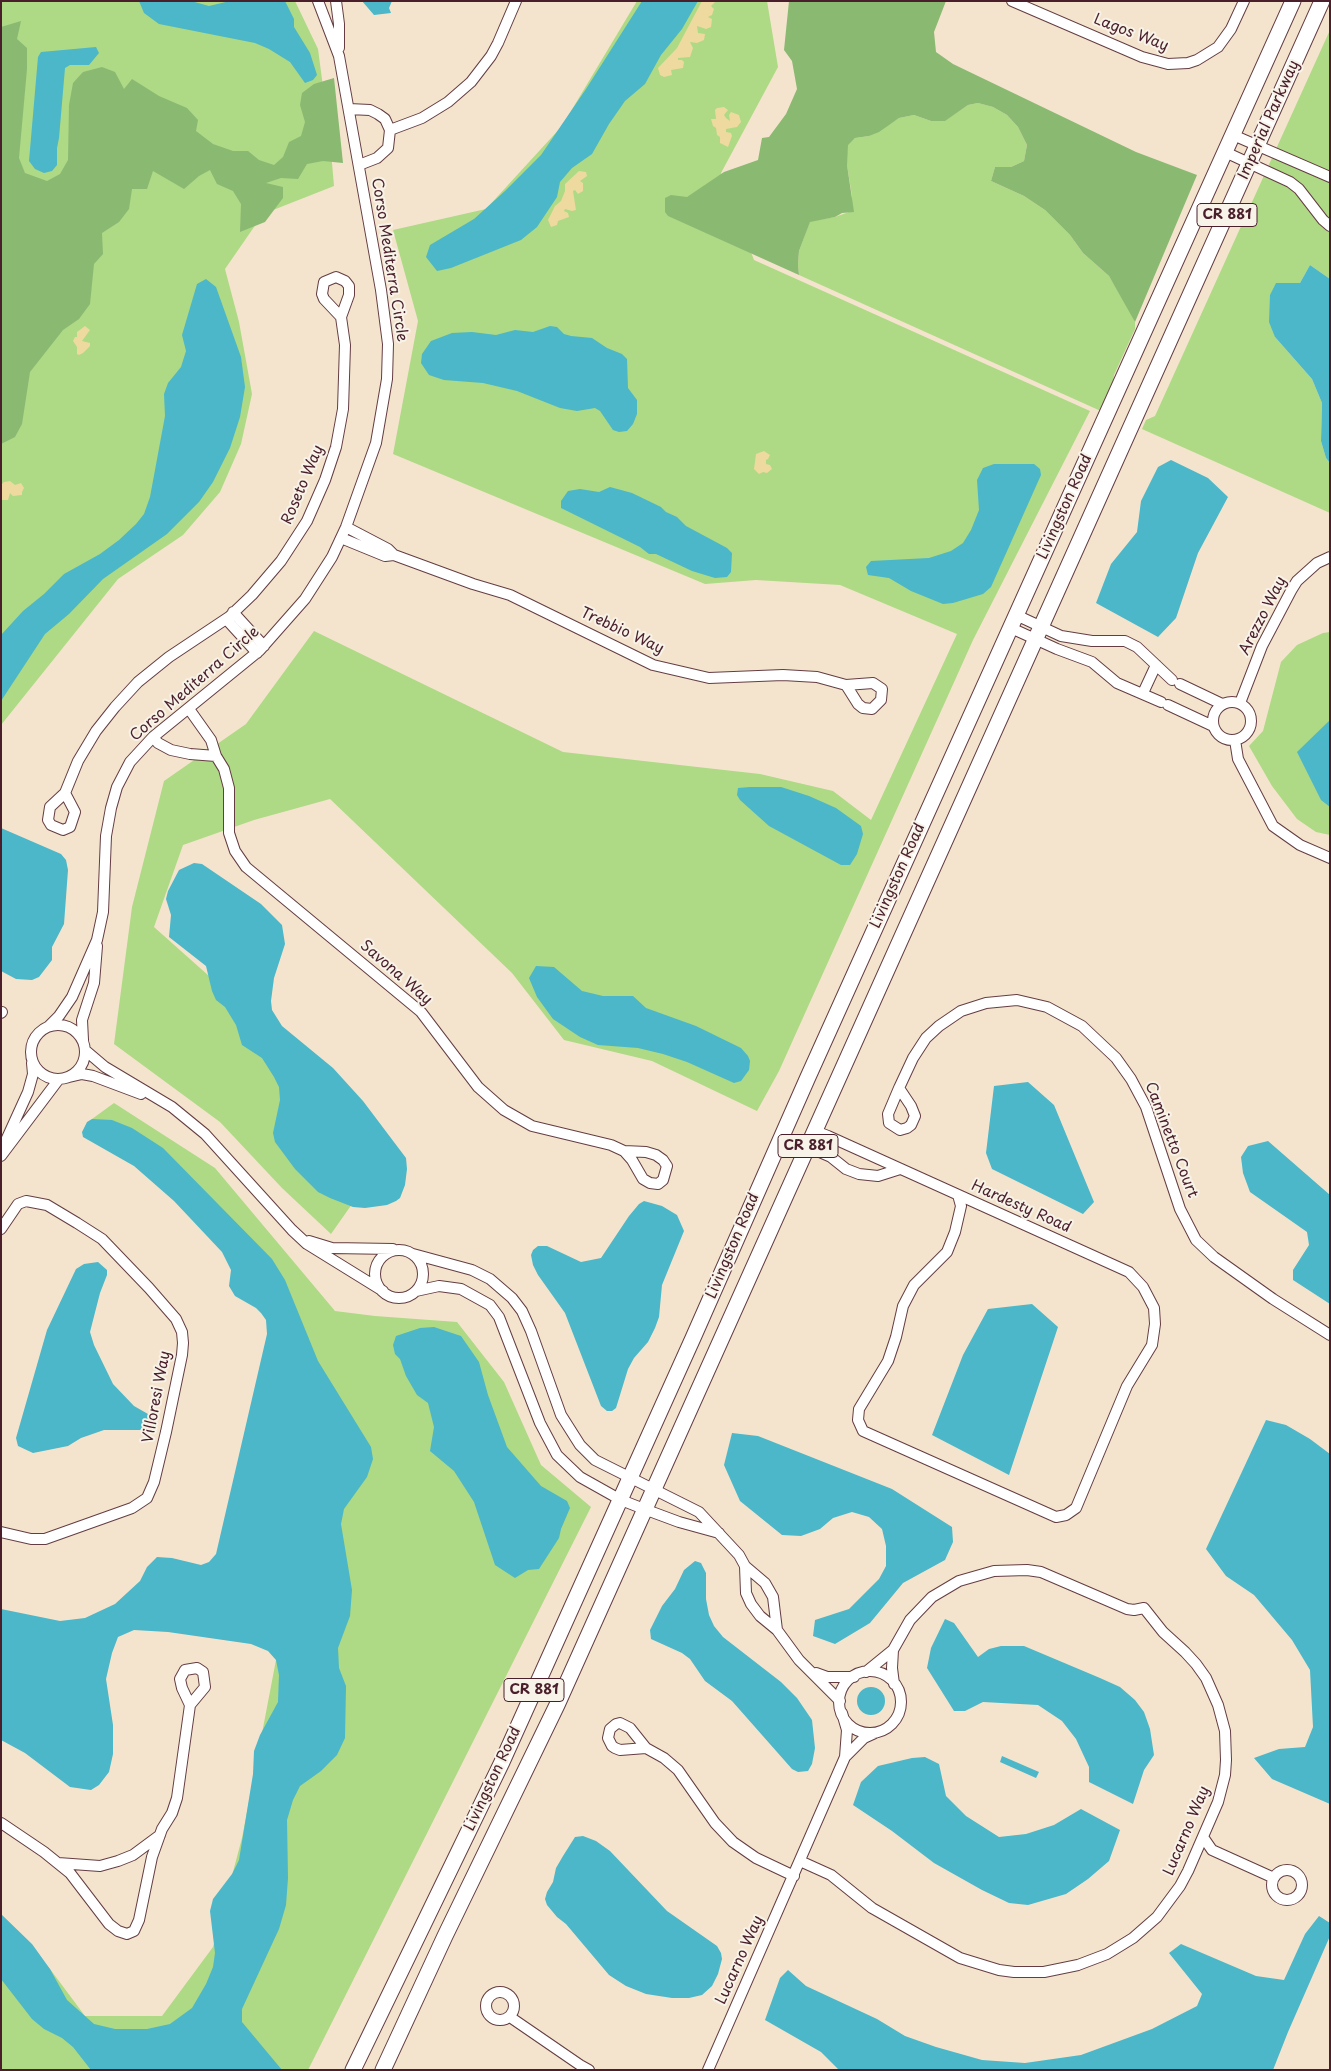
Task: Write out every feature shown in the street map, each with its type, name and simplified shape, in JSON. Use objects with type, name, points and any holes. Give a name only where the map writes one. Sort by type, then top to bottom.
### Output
[{"type":"main road","name":"Imperial Parkway","points":[[1105,418],[1293,1]]},
{"type":"main road","name":"Imperial Parkway","points":[[1130,429],[1322,1]]},
{"type":"main road","name":"Livingston Road","points":[[353,2070],[488,1791],[631,1477],[748,1210],[1105,418]]},
{"type":"main road","name":"Livingston Road","points":[[382,2070],[539,1742],[1130,429]]},
{"type":"street","name":"Corso Mediterra Circle","points":[[318,1],[339,56]]},
{"type":"street","name":"Corso Mediterra Circle","points":[[1,1156],[63,1078],[80,1066],[84,1046],[82,1020],[94,983],[97,958],[97,940],[102,912],[106,836],[117,787],[130,762],[153,737],[261,649],[305,599],[328,564],[341,538],[376,443],[387,379],[388,344],[381,290],[339,56],[339,24],[336,1]]},
{"type":"street","points":[[390,130],[422,118],[448,102],[471,82],[495,49],[516,1]]},
{"type":"street","name":"Lagos Way","points":[[1012,1],[1142,56],[1168,64],[1188,63],[1197,60],[1218,47],[1231,29],[1244,1]]},
{"type":"street","points":[[348,109],[370,110],[385,119],[390,130],[388,148],[377,158],[359,165]]},
{"type":"street","points":[[1233,135],[1330,177]]},
{"type":"street","points":[[1226,152],[1277,175],[1299,189],[1322,220],[1330,226]]},
{"type":"street","name":"Roseto Way","points":[[66,793],[78,761],[96,731],[138,682],[169,657],[230,616],[281,561],[307,521],[325,480],[336,447],[343,409],[345,345],[341,317]]},
{"type":"street","name":"Trebbio Way","points":[[346,527],[388,549],[394,555],[473,584],[510,595],[653,665],[709,678],[783,675],[817,677],[846,685]]},
{"type":"street","name":"Trebbio Way","points":[[341,538],[385,556],[394,555]]},
{"type":"street","name":"Arezzo Way","points":[[1240,703],[1262,646],[1292,589],[1317,563],[1330,557]]},
{"type":"street","points":[[230,616],[261,649]]},
{"type":"street","points":[[1013,622],[1039,633],[1080,640],[1125,641],[1138,647],[1176,682],[1222,704]]},
{"type":"street","points":[[1039,633],[1057,650],[1092,662],[1117,683],[1143,693],[1213,726]]},
{"type":"street","points":[[1143,693],[1156,665]]},
{"type":"street","points":[[1228,701],[1240,703],[1249,711],[1251,723],[1246,734],[1235,740],[1224,738],[1215,731],[1213,726],[1214,713],[1222,704],[1228,701]]},
{"type":"street","name":"Savona Way","points":[[189,709],[211,740],[216,756],[224,769],[229,788],[229,833],[235,852],[246,867],[421,1012],[478,1087],[504,1110],[532,1126],[611,1145],[624,1151]]},
{"type":"street","points":[[153,737],[158,743],[171,750],[216,756]]},
{"type":"street","points":[[1235,740],[1238,759],[1273,826],[1300,845],[1330,858]]},
{"type":"street","name":"Corso Mediterra Circle","points":[[1,1150],[28,1092],[33,1074],[30,1052],[35,1036],[59,1016],[72,997],[97,940]]},
{"type":"street","name":"Caminetto Court","points":[[899,1088],[913,1058],[926,1038],[939,1026],[961,1011],[986,1003],[1017,1000],[1048,1007],[1082,1026],[1116,1058],[1131,1079],[1146,1107],[1180,1208],[1196,1240],[1214,1257],[1293,1312],[1330,1335]]},
{"type":"street","points":[[49,1026],[65,1026],[78,1034],[84,1046],[105,1067],[172,1108],[205,1134],[299,1237],[320,1253],[396,1297],[410,1295],[420,1285],[423,1272],[422,1265],[413,1254]]},
{"type":"street","points":[[32,1062],[43,1074],[63,1078],[82,1074],[93,1076],[157,1099]]},
{"type":"street","name":"Hardesty Road","points":[[815,1131],[958,1195],[1129,1272],[1143,1287],[1154,1308],[1155,1324],[1152,1345],[1127,1386],[1076,1508],[1066,1515],[1056,1517],[862,1431],[858,1420],[859,1409],[874,1381],[888,1361],[903,1306],[914,1285],[947,1252],[955,1232],[961,1206],[958,1195]]},
{"type":"street","points":[[808,1147],[831,1157],[846,1169],[859,1174],[878,1176],[900,1169]]},
{"type":"street","name":"Villoresi Way","points":[[1,1229],[18,1204],[26,1201],[47,1205],[102,1239],[176,1319],[182,1332],[182,1354],[166,1432],[154,1482],[147,1498],[120,1514],[44,1539],[1,1532]]},
{"type":"street","points":[[299,1237],[332,1248],[400,1250],[472,1270],[490,1279],[512,1298],[522,1311],[562,1415],[580,1445],[595,1460],[699,1512],[739,1555],[744,1566],[746,1593],[751,1604],[760,1616],[777,1630],[799,1660],[840,1701]]},
{"type":"street","points":[[383,1291],[376,1276],[376,1268],[384,1255],[400,1250]]},
{"type":"street","points":[[416,1290],[439,1286],[461,1290],[490,1305],[499,1317],[540,1423],[557,1455],[580,1477],[620,1500],[679,1522],[719,1533]]},
{"type":"street","points":[[744,1566],[765,1583],[773,1597],[777,1630]]},
{"type":"street","name":"Lucarno Way","points":[[800,1862],[831,1875],[872,1908],[949,1953],[986,1966],[1014,1972],[1032,1973],[1078,1965],[1107,1954],[1133,1938],[1157,1917],[1180,1886],[1218,1802],[1225,1775],[1226,1746],[1222,1716],[1213,1692],[1196,1664],[1163,1632],[1144,1608],[1127,1609],[1041,1572],[1027,1570],[994,1571],[959,1581],[932,1597],[910,1620],[893,1650],[866,1672]]},
{"type":"street","name":"Lucarno Way","points":[[893,1650],[892,1668],[894,1684]]},
{"type":"street","points":[[813,1672],[827,1677],[854,1676],[866,1672],[879,1673],[894,1684],[901,1698],[899,1714],[890,1726],[875,1733],[855,1729],[847,1722],[842,1713],[840,1701],[844,1687],[854,1676]]},
{"type":"street","points":[[1,1823],[70,1873],[118,1932],[127,1934],[134,1930],[150,1865],[160,1835],[172,1813],[177,1798],[190,1706]]},
{"type":"street","name":"Lucarno Way","points":[[708,2070],[845,1757],[848,1744],[847,1730],[842,1713]]},
{"type":"street","name":"Lucarno Way","points":[[845,1757],[864,1738],[875,1733]]},
{"type":"street","points":[[646,1748],[664,1758],[678,1770],[715,1823],[733,1842],[756,1858],[794,1876]]},
{"type":"street","points":[[57,1863],[100,1866],[133,1855],[160,1835]]},
{"type":"street","points":[[1202,1837],[1212,1850],[1274,1878]]},
{"type":"street","points":[[1195,1854],[1212,1850]]},
{"type":"street","points":[[510,2017],[589,2070]]},
{"type":"green space","points":[[1,1],[295,1],[318,49],[334,186],[263,214],[225,269],[239,322],[252,394],[241,444],[220,492],[183,535],[118,579],[1,725]]},
{"type":"green space","points":[[637,1],[767,1],[778,67],[721,173],[754,260],[1090,411],[973,640],[779,1071],[757,1111],[652,1061],[564,1040],[512,973],[330,799],[254,820],[183,845],[154,927],[209,976],[364,1187],[331,1234],[282,1188],[220,1122],[114,1044],[132,907],[164,781],[246,724],[314,631],[563,752],[760,774],[833,791],[871,820],[957,634],[840,585],[756,580],[705,584],[393,454],[418,321],[393,230],[486,209],[562,126]]},
{"type":"green space","points":[[789,1],[946,1],[934,32],[936,52],[953,64],[1136,152],[1197,175],[1135,322],[1109,276],[1083,253],[1070,235],[1045,210],[1024,196],[991,181],[995,167],[1011,167],[1024,161],[1027,145],[1018,127],[1007,115],[993,107],[978,103],[968,105],[945,121],[931,121],[914,115],[899,118],[879,132],[869,136],[855,138],[848,145],[847,165],[854,212],[842,213],[835,217],[810,222],[799,251],[799,275],[668,216],[665,212],[665,198],[671,195],[687,197],[724,172],[758,160],[762,138],[769,137],[786,114],[797,89],[792,61],[784,50]]},
{"type":"green space","points":[[21,21],[17,39],[27,48],[27,69],[19,158],[25,173],[47,181],[60,174],[68,160],[69,105],[73,83],[83,72],[102,67],[115,72],[124,89],[132,79],[159,96],[187,108],[198,120],[196,131],[213,144],[233,151],[248,151],[259,160],[274,165],[283,157],[289,142],[301,136],[305,122],[300,105],[302,93],[314,84],[334,78],[343,163],[323,161],[307,164],[298,179],[281,178],[266,183],[283,187],[283,198],[265,222],[240,232],[241,204],[233,191],[217,184],[210,170],[199,176],[184,189],[153,171],[147,189],[132,189],[129,209],[119,222],[102,233],[103,254],[94,264],[90,304],[79,319],[63,330],[30,372],[22,424],[15,437],[1,444],[1,27]]},
{"type":"green space","points":[[1330,30],[1330,279],[1310,265],[1300,283],[1276,283],[1275,337],[1312,379],[1322,403],[1321,441],[1326,458],[1330,463],[1330,513],[1142,429],[1146,420],[1155,416]]},
{"type":"green space","points":[[978,103],[993,107],[1007,115],[1018,127],[1027,145],[1024,161],[1011,167],[995,167],[991,181],[1024,196],[1045,210],[1070,235],[1083,253],[1109,276],[1132,314],[1135,329],[1114,375],[1112,393],[1103,412],[799,275],[799,251],[810,221],[835,217],[849,212],[852,196],[847,165],[847,145],[855,138],[869,136],[899,118],[914,115],[931,121],[944,121],[968,105]]},
{"type":"green space","points":[[1330,632],[1330,835],[1316,832],[1297,819],[1272,786],[1249,746],[1263,731],[1281,662],[1297,645],[1323,633]]},
{"type":"green space","points":[[114,1103],[215,1168],[335,1311],[457,1322],[504,1382],[541,1465],[591,1507],[308,2070],[1,2070],[1,1915],[50,1969],[85,2016],[162,2016],[213,1947],[242,1838],[276,1660],[285,1418],[265,1290],[191,1197],[92,1119]]},
{"type":"sand","points":[[702,1],[716,1],[711,6],[714,9],[712,15],[708,17],[712,19],[711,27],[706,29],[697,26],[698,33],[705,34],[704,40],[697,43],[690,42],[693,48],[690,57],[678,58],[678,60],[684,62],[683,68],[671,70],[672,75],[664,77],[660,75],[658,68],[677,48]]},
{"type":"sand","points":[[724,107],[728,110],[724,115],[726,118],[730,121],[729,115],[731,112],[739,115],[741,122],[737,127],[726,129],[726,132],[731,133],[732,136],[728,147],[720,143],[720,137],[717,135],[716,128],[713,126],[711,119],[716,119],[715,110],[717,108]]},
{"type":"sand","points":[[579,171],[586,172],[587,176],[580,181],[583,183],[583,191],[578,194],[575,190],[573,191],[576,210],[565,209],[564,211],[568,213],[569,217],[558,221],[557,225],[551,227],[548,220],[555,206],[561,201],[565,191],[565,184]]},
{"type":"sand","points":[[85,326],[90,330],[82,341],[90,343],[90,346],[79,355],[73,341],[77,337],[77,332]]},
{"type":"sand","points":[[764,451],[770,455],[766,460],[766,464],[770,465],[772,469],[767,473],[759,474],[754,469],[756,454]]},
{"type":"sand","points":[[10,481],[15,485],[21,483],[24,488],[22,495],[13,496],[10,493],[8,500],[2,500],[1,485],[4,482]]},
{"type":"water","points":[[139,1],[191,1],[209,6],[230,1],[285,1],[294,19],[294,27],[310,53],[317,75],[313,80],[305,83],[290,62],[255,43],[159,24],[144,13]]},
{"type":"water","points":[[362,1],[392,1],[389,8],[391,13],[374,15]]},
{"type":"water","points":[[642,1],[698,1],[682,29],[661,55],[645,84],[625,101],[592,154],[572,168],[560,182],[557,197],[537,227],[521,240],[451,268],[437,271],[426,257],[430,245],[474,219],[541,155]]},
{"type":"water","points":[[96,47],[99,53],[89,65],[70,65],[65,68],[57,165],[52,171],[44,173],[35,169],[29,161],[38,57],[41,52]]},
{"type":"water","points":[[1310,265],[1330,279],[1330,463],[1326,458],[1321,441],[1322,403],[1312,379],[1275,337],[1269,322],[1270,295],[1276,283],[1300,283]]},
{"type":"water","points":[[206,279],[216,287],[241,357],[245,387],[240,417],[230,448],[213,482],[199,502],[167,534],[103,579],[69,614],[45,634],[1,701],[1,635],[23,611],[64,574],[100,554],[119,540],[144,514],[150,497],[165,416],[164,394],[168,383],[181,367],[186,351],[182,335],[197,284]]},
{"type":"water","points":[[550,326],[557,327],[564,334],[571,336],[592,338],[607,348],[622,354],[627,359],[628,388],[637,400],[637,414],[633,424],[627,431],[619,432],[613,430],[600,411],[595,408],[577,411],[560,408],[517,391],[483,383],[444,380],[429,375],[421,363],[422,354],[431,341],[452,333],[472,332],[496,335],[515,330],[533,332]]},
{"type":"water","points":[[1171,460],[1208,478],[1228,497],[1198,553],[1176,618],[1158,637],[1096,603],[1111,564],[1137,532],[1141,501],[1158,467]]},
{"type":"water","points":[[994,464],[1034,464],[1040,469],[1041,475],[991,587],[983,594],[943,604],[911,591],[889,578],[868,575],[866,567],[871,561],[929,558],[951,551],[963,543],[971,530],[979,510],[977,480],[983,468]]},
{"type":"water","points":[[610,487],[632,493],[661,507],[666,512],[677,517],[686,526],[727,548],[732,553],[731,572],[727,577],[715,578],[692,571],[656,554],[649,554],[640,547],[561,508],[561,501],[568,491],[580,489],[599,492]]},
{"type":"water","points":[[1330,720],[1330,807],[1321,800],[1297,752]]},
{"type":"water","points":[[781,787],[809,796],[836,808],[861,826],[863,834],[857,854],[850,865],[841,865],[769,826],[740,800],[737,795],[738,788]]},
{"type":"water","points":[[1,828],[61,854],[66,860],[68,870],[64,924],[52,947],[52,960],[39,977],[32,980],[16,979],[1,971]]},
{"type":"water","points":[[194,863],[202,864],[261,904],[282,925],[285,944],[274,978],[271,1001],[272,1010],[282,1026],[333,1068],[363,1101],[406,1158],[405,1185],[400,1198],[396,1201],[387,1205],[365,1208],[353,1207],[330,1198],[318,1192],[295,1169],[275,1142],[273,1133],[280,1100],[279,1087],[274,1077],[262,1058],[242,1045],[236,1025],[225,1007],[216,1000],[206,966],[169,937],[171,915],[166,899],[168,891],[179,870]]},
{"type":"water","points":[[536,966],[554,967],[582,991],[603,996],[633,996],[646,1008],[696,1026],[741,1048],[750,1061],[749,1070],[741,1081],[734,1083],[687,1062],[663,1054],[638,1048],[598,1045],[580,1037],[553,1019],[537,997],[529,978]]},
{"type":"water","points":[[1028,1082],[1054,1105],[1094,1202],[1083,1214],[992,1169],[986,1153],[994,1086]]},
{"type":"water","points":[[92,1119],[112,1120],[132,1128],[163,1148],[272,1259],[285,1280],[318,1361],[371,1447],[373,1459],[367,1477],[344,1509],[341,1524],[352,1590],[350,1616],[338,1648],[339,1668],[346,1686],[345,1738],[337,1755],[321,1771],[300,1786],[293,1800],[287,1820],[288,1878],[286,1905],[279,1929],[242,2009],[242,2022],[282,2070],[91,2070],[73,2047],[32,2019],[1,1979],[1,1914],[32,1944],[50,1969],[67,2000],[94,2024],[115,2029],[147,2029],[170,2024],[192,2008],[206,1984],[213,1967],[215,1953],[210,1911],[213,1899],[232,1874],[239,1860],[253,1774],[254,1751],[260,1735],[278,1702],[279,1675],[276,1660],[268,1651],[251,1644],[168,1632],[134,1630],[118,1637],[106,1679],[113,1725],[113,1754],[109,1772],[99,1785],[91,1790],[70,1787],[25,1753],[1,1740],[1,1609],[60,1621],[85,1618],[115,1604],[140,1581],[147,1567],[157,1557],[172,1558],[201,1565],[209,1562],[216,1554],[267,1334],[266,1320],[261,1313],[235,1296],[229,1286],[231,1270],[222,1252],[174,1201],[134,1166],[83,1137],[82,1132],[87,1122]]},
{"type":"water","points":[[1268,1141],[1330,1195],[1330,1304],[1293,1280],[1293,1270],[1309,1245],[1307,1232],[1250,1192],[1243,1173],[1241,1157],[1248,1146]]},
{"type":"water","points":[[644,1201],[662,1206],[677,1215],[684,1231],[662,1285],[659,1317],[655,1328],[648,1342],[634,1358],[628,1369],[616,1408],[612,1411],[607,1411],[601,1406],[565,1313],[538,1275],[531,1255],[538,1246],[547,1246],[581,1262],[601,1258],[629,1216]]},
{"type":"water","points":[[98,1262],[107,1270],[107,1275],[100,1293],[90,1332],[94,1345],[113,1384],[134,1406],[148,1414],[150,1420],[147,1426],[140,1430],[104,1430],[81,1438],[68,1446],[33,1453],[18,1446],[16,1438],[47,1330],[76,1269],[84,1264]]},
{"type":"water","points":[[1032,1304],[1058,1327],[1009,1475],[932,1435],[963,1355],[988,1309]]},
{"type":"water","points":[[434,1327],[461,1336],[479,1362],[488,1395],[507,1447],[541,1486],[567,1501],[570,1508],[559,1538],[539,1569],[528,1570],[515,1578],[495,1565],[474,1502],[454,1471],[430,1451],[434,1427],[428,1403],[417,1395],[406,1376],[400,1359],[395,1354],[393,1345],[396,1336],[420,1328]]},
{"type":"water","points":[[1266,1420],[1286,1425],[1310,1439],[1330,1454],[1330,1804],[1272,1779],[1254,1758],[1279,1749],[1305,1747],[1313,1727],[1310,1670],[1292,1640],[1254,1595],[1226,1576],[1206,1549]]},
{"type":"water","points":[[732,1433],[758,1436],[892,1489],[952,1527],[953,1542],[945,1560],[903,1583],[870,1623],[835,1644],[813,1636],[815,1620],[849,1609],[879,1579],[886,1566],[886,1546],[882,1529],[869,1517],[852,1512],[833,1518],[820,1529],[801,1536],[782,1535],[740,1501],[724,1465]]},
{"type":"water","points":[[695,1561],[701,1563],[706,1573],[706,1599],[709,1615],[714,1626],[723,1637],[781,1682],[797,1698],[812,1720],[815,1748],[812,1764],[808,1771],[798,1772],[792,1769],[732,1701],[705,1681],[690,1659],[682,1653],[651,1639],[650,1630],[662,1606],[675,1589],[684,1570]]},
{"type":"water","points":[[945,1619],[954,1623],[978,1657],[989,1649],[1001,1646],[1024,1646],[1120,1687],[1135,1700],[1144,1712],[1150,1729],[1154,1755],[1144,1770],[1133,1804],[1089,1782],[1089,1767],[1076,1739],[1062,1721],[1038,1705],[983,1702],[965,1711],[954,1711],[927,1668],[931,1648]]},
{"type":"water","points":[[871,1687],[881,1691],[885,1701],[881,1711],[871,1715],[861,1711],[857,1701],[861,1691]]},
{"type":"water","points":[[1002,1756],[1039,1772],[1036,1778],[1000,1762]]},
{"type":"water","points":[[925,1757],[939,1764],[946,1796],[966,1816],[999,1837],[1026,1834],[1054,1825],[1081,1809],[1120,1830],[1109,1861],[1066,1894],[1028,1905],[1009,1903],[934,1863],[892,1831],[853,1805],[861,1782],[878,1766]]},
{"type":"water","points":[[583,1836],[596,1841],[610,1851],[667,1911],[717,1946],[722,1959],[718,1974],[712,1986],[702,1995],[689,1998],[672,1998],[646,1994],[626,1986],[609,1975],[566,1924],[547,1905],[545,1899],[553,1882],[556,1868],[575,1837]]},
{"type":"water","points":[[1319,1916],[1330,1923],[1330,1936],[1273,2070],[839,2070],[821,2052],[765,2020],[780,1978],[788,1970],[806,1986],[877,2019],[905,2036],[936,2047],[982,2060],[1025,2063],[1081,2055],[1152,2029],[1197,2006],[1202,1994],[1169,1953],[1181,1944],[1256,1976],[1284,1980],[1305,1934]]}]
